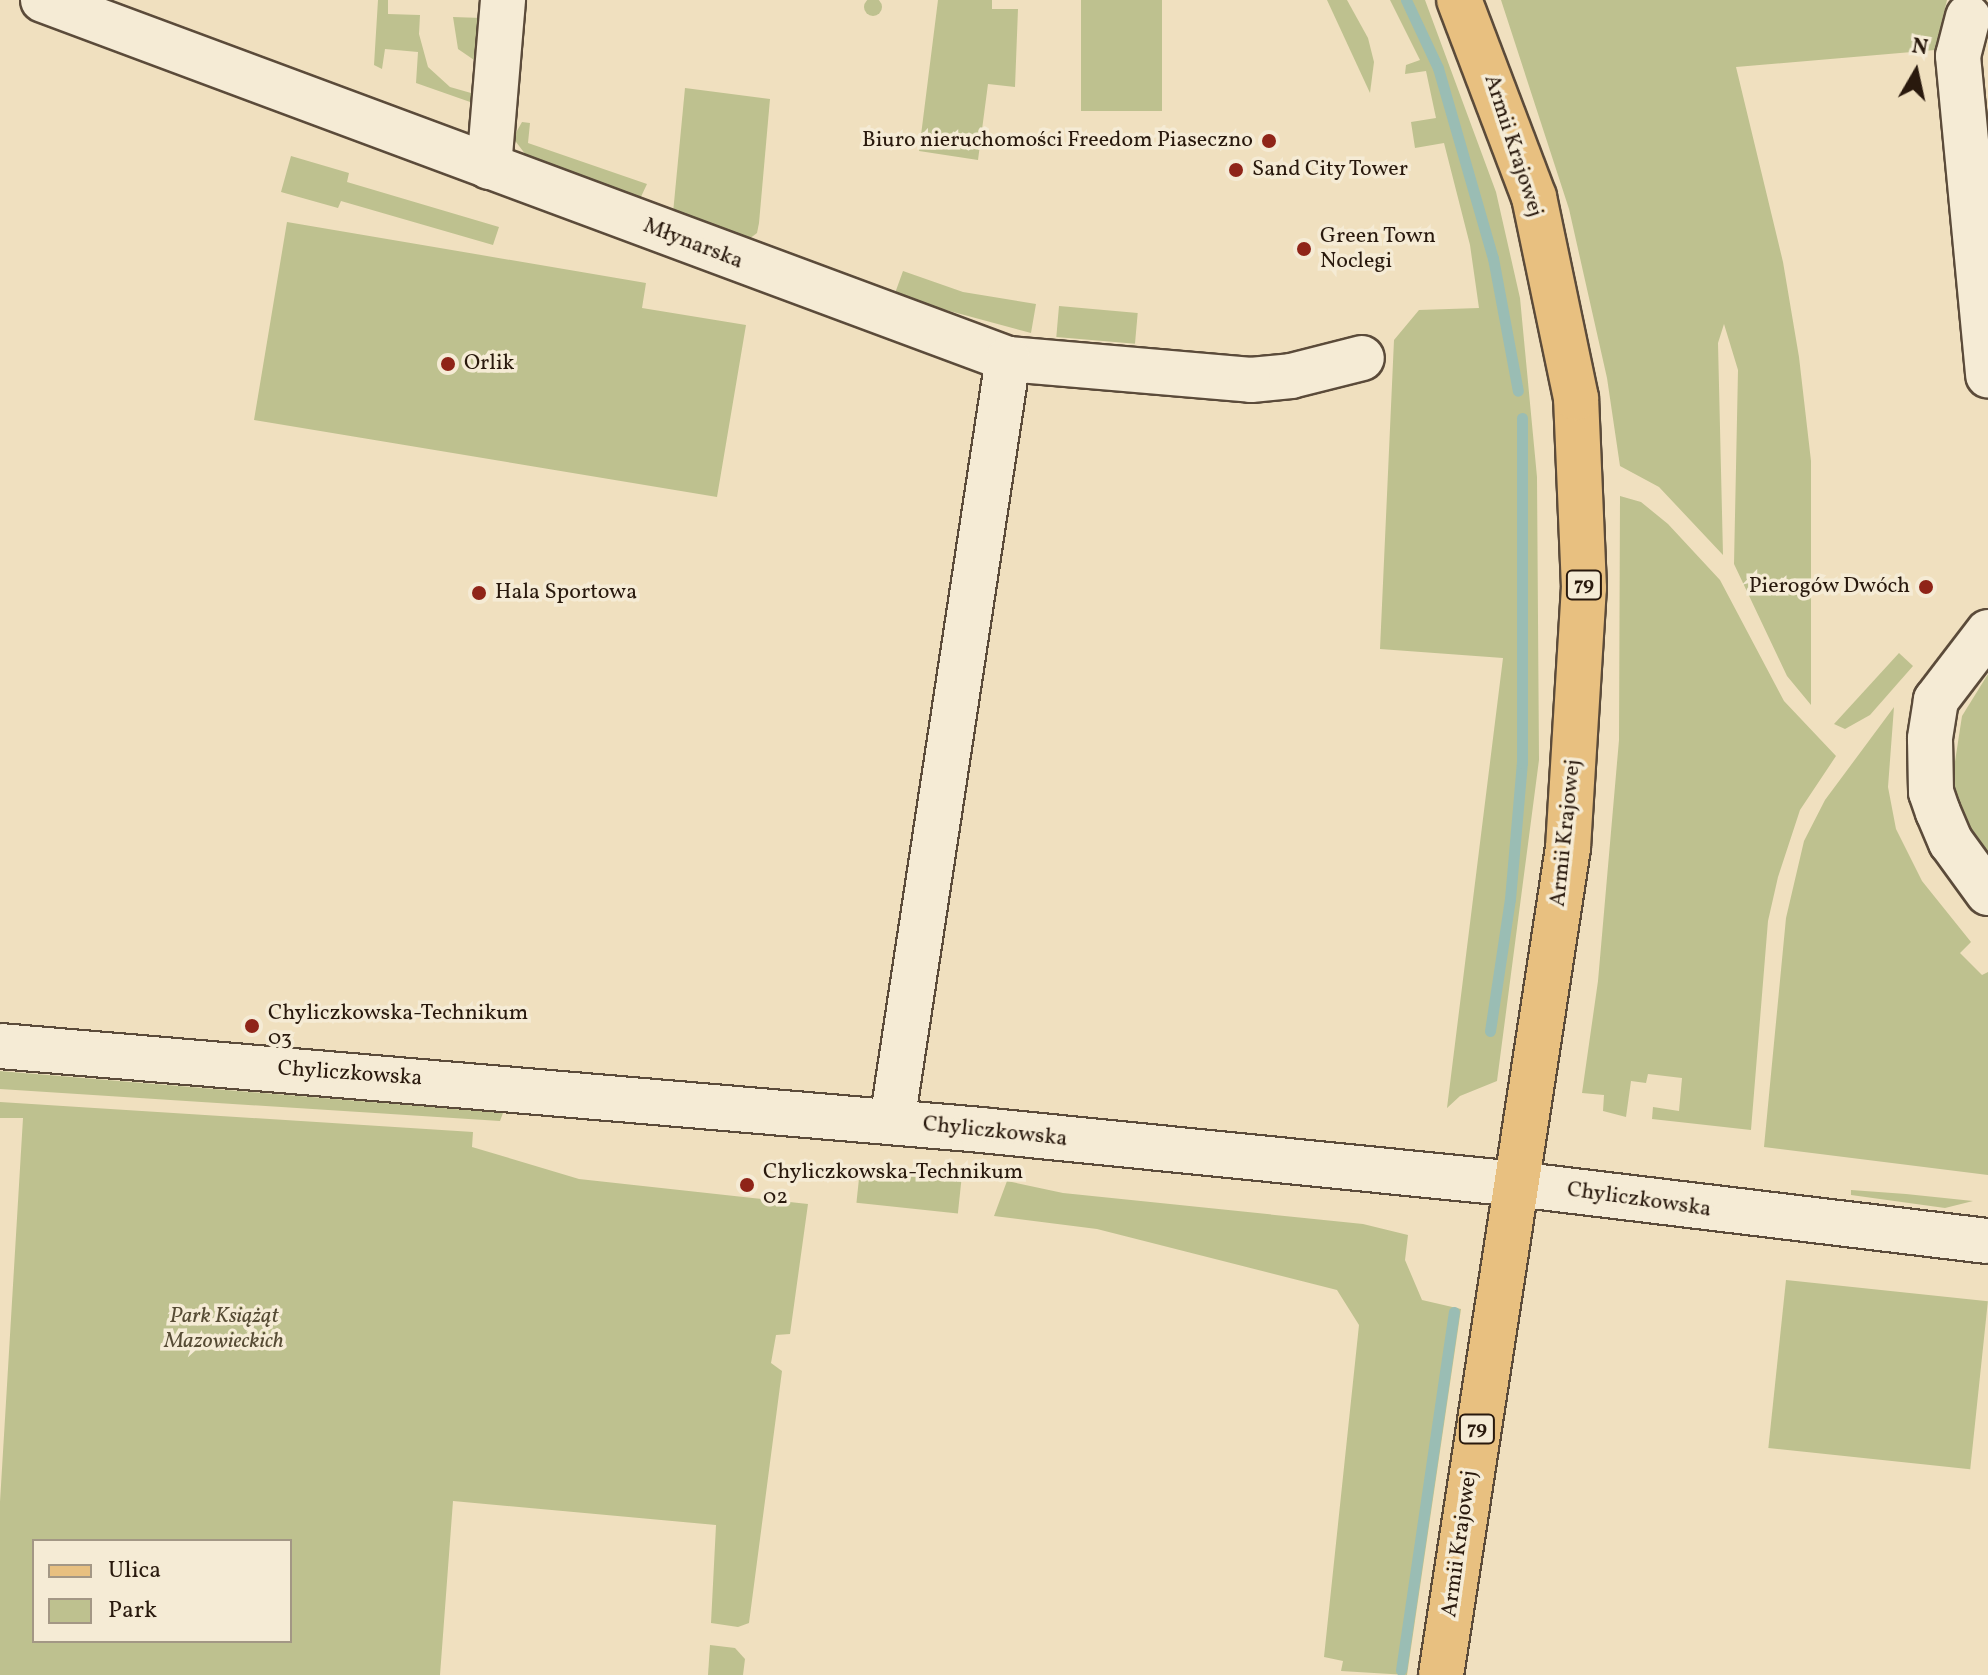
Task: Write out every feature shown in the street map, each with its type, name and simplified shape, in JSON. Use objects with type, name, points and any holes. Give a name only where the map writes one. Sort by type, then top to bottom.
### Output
[{"type":"main road","name":"Armii Krajowej","points":[[1441,1675],[1568,848],[1584,588],[1577,425],[1534,197],[1459,0]]},
{"type":"street","name":"Młynarska","points":[[43,0],[1008,359],[1251,380],[1362,358]]},
{"type":"street","points":[[489,167],[503,0]]},
{"type":"street","points":[[1968,17],[1958,56],[1988,376]]},
{"type":"street","points":[[892,1122],[1008,359]]},
{"type":"street","points":[[1988,632],[1936,700],[1930,739],[1931,792],[1938,812],[1951,842],[1988,893]]},
{"type":"street","name":"Chyliczkowska","points":[[0,1046],[892,1122],[1516,1184],[1988,1241]]},
{"type":"street","points":[[1943,1236],[1988,1217]]},
{"type":"green space","points":[[868,-1],[878,-1],[882,11],[877,16],[869,16],[864,11]]},
{"type":"green space","points":[[378,0],[388,0],[388,14],[420,15],[419,34],[428,67],[450,87],[478,95],[473,103],[416,83],[418,52],[385,49],[382,69],[374,65]]},
{"type":"green space","points":[[938,0],[992,0],[992,9],[1018,9],[1015,87],[988,84],[978,160],[919,151]]},
{"type":"green space","points":[[1081,0],[1162,0],[1162,111],[1081,111]]},
{"type":"green space","points":[[1327,0],[1347,0],[1368,38],[1374,62],[1370,93]]},
{"type":"green space","points":[[1390,0],[1425,0],[1496,192],[1520,298],[1537,477],[1539,760],[1497,1081],[1460,1096],[1447,1108],[1503,658],[1380,649],[1394,340],[1419,310],[1479,308],[1470,245],[1444,143],[1415,148],[1411,122],[1436,118],[1426,71],[1405,74],[1406,65],[1420,60]]},
{"type":"green space","points":[[1501,0],[1947,0],[1935,50],[1736,67],[1783,262],[1799,357],[1811,461],[1811,705],[1787,676],[1734,564],[1738,370],[1724,324],[1718,343],[1723,555],[1659,487],[1620,466],[1607,378],[1569,209]]},
{"type":"green space","points":[[453,17],[482,18],[477,62],[458,49]]},
{"type":"green space","points":[[685,88],[770,99],[759,223],[757,233],[745,242],[673,213]]},
{"type":"green space","points":[[522,122],[530,123],[528,143],[647,184],[639,201],[532,163],[513,138]]},
{"type":"green space","points":[[291,156],[349,173],[347,182],[499,227],[493,245],[341,201],[338,208],[281,192]]},
{"type":"green space","name":"Orlik","points":[[287,222],[646,283],[642,308],[746,325],[717,497],[254,420]]},
{"type":"green space","points":[[903,271],[963,292],[1036,304],[1031,333],[894,296]]},
{"type":"green space","points":[[1059,306],[1138,313],[1135,344],[1056,337]]},
{"type":"green space","points":[[1620,496],[1641,502],[1668,524],[1720,580],[1784,701],[1836,756],[1800,810],[1778,877],[1768,921],[1751,1130],[1652,1119],[1653,1107],[1679,1111],[1682,1078],[1648,1074],[1646,1083],[1631,1081],[1626,1117],[1603,1111],[1604,1095],[1582,1093],[1598,981],[1619,740]]},
{"type":"green space","points":[[1899,653],[1913,666],[1870,715],[1845,729],[1834,724]]},
{"type":"green space","points":[[1988,674],[1988,857],[1962,812],[1952,781],[1962,716]]},
{"type":"green space","points":[[1894,707],[1888,787],[1896,829],[1922,881],[1971,942],[1960,953],[1982,975],[1988,972],[1988,1175],[1764,1147],[1786,918],[1804,841],[1825,800]]},
{"type":"green space","points":[[0,1071],[503,1113],[500,1121],[0,1089]]},
{"type":"green space","name":"Park Książąt Mazowieckich","points":[[0,1102],[473,1132],[472,1147],[579,1179],[808,1204],[790,1334],[776,1335],[771,1363],[782,1371],[749,1623],[738,1627],[711,1623],[716,1525],[453,1501],[440,1675],[0,1675],[0,1502],[23,1118],[0,1118]]},
{"type":"green space","points":[[860,1169],[961,1180],[958,1213],[856,1203]]},
{"type":"green space","points":[[1007,1181],[1063,1193],[1363,1224],[1408,1235],[1405,1260],[1422,1300],[1461,1309],[1407,1675],[1341,1671],[1343,1661],[1324,1657],[1359,1325],[1337,1290],[1097,1229],[994,1216]]},
{"type":"green space","points":[[1851,1190],[1973,1201],[1945,1208],[1851,1195]]},
{"type":"green space","points":[[1786,1280],[1988,1301],[1970,1469],[1768,1448]]},
{"type":"green space","points":[[710,1645],[735,1648],[745,1659],[743,1675],[708,1675]]},
{"type":"waterway","points":[[1406,0],[1438,68],[1493,258],[1518,391]]},
{"type":"waterway","points":[[1490,1031],[1510,899],[1522,763],[1522,418]]},
{"type":"waterway","points":[[1401,1670],[1454,1312]]},
{"type":"place","name":"Biuro nieruchomości Freedom Piaseczno","points":[[1269,141]]},
{"type":"place","name":"Sand City Tower","points":[[1236,170]]},
{"type":"place","name":"Green Town Noclegi","points":[[1304,249]]},
{"type":"place","name":"Orlik","points":[[448,364]]},
{"type":"place","name":"Pierogów Dwóch","points":[[1926,587]]},
{"type":"place","name":"Hala Sportowa","points":[[479,593]]},
{"type":"place","name":"Chyliczkowska-Technikum 03","points":[[252,1026]]},
{"type":"place","name":"Chyliczkowska-Technikum 02","points":[[747,1185]]}]
